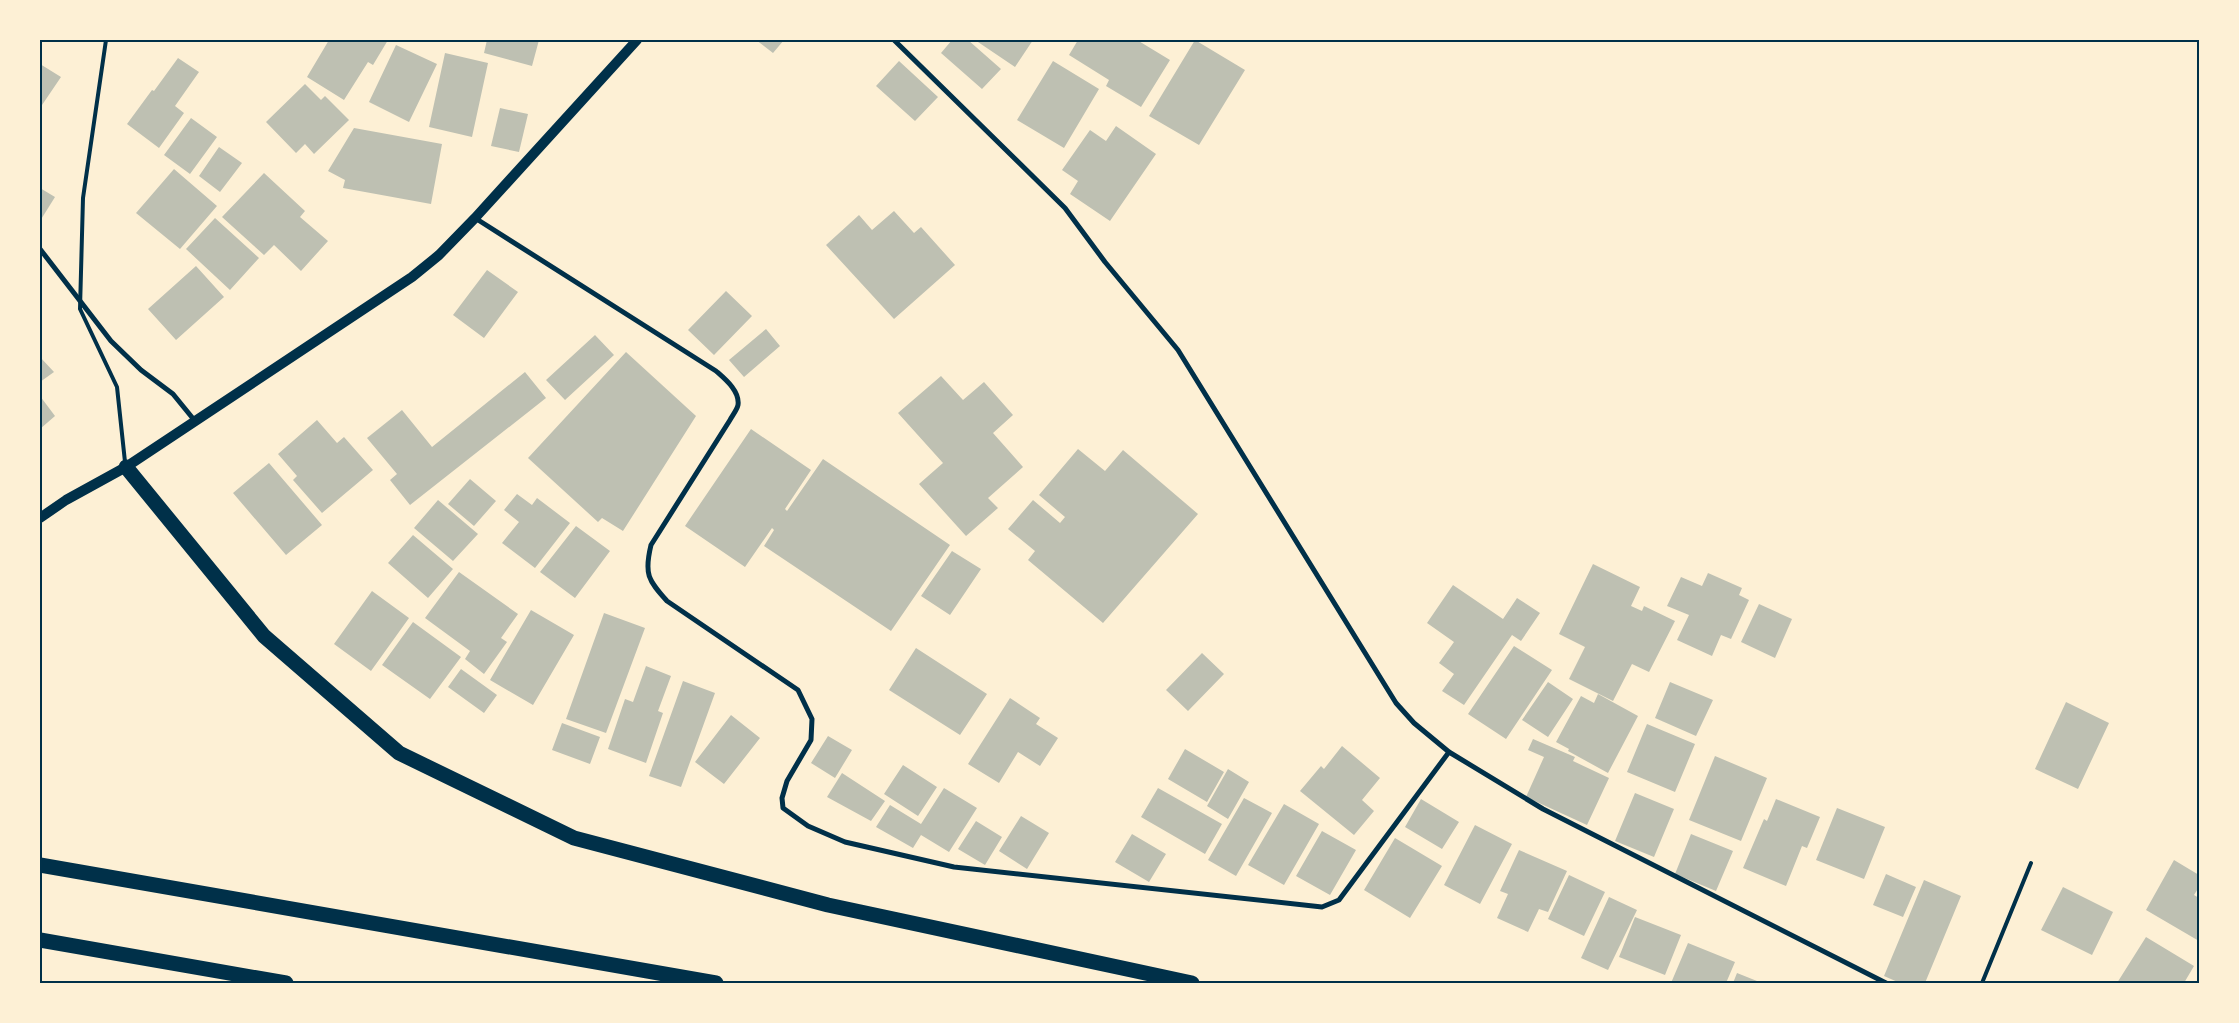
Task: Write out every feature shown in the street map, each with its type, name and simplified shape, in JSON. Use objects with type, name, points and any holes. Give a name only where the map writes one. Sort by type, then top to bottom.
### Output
[{"type":"highway","points":[[126,467],[264,636],[400,753],[565,834],[574,838],[828,905],[1192,983]]},
{"type":"highway","points":[[40,865],[716,983]]},
{"type":"highway","points":[[40,940],[286,983]]},
{"type":"main road","points":[[42,514],[126,467],[412,277],[439,255],[475,218],[637,40]]},
{"type":"street","points":[[894,40],[1065,208],[1105,262],[1178,350],[1396,703],[1414,723],[1448,752],[1543,810],[1886,983]]},
{"type":"street","points":[[475,218],[716,371],[729,383],[736,395],[738,405],[730,420],[651,545],[647,561],[651,584],[667,601],[798,690],[812,719],[811,740],[787,781],[782,798],[783,808],[808,826],[845,842],[954,867],[1322,907],[1338,900],[1448,752]]},
{"type":"street","points":[[40,249],[111,341],[141,370],[173,394],[195,421]]},
{"type":"lane","points":[[106,40],[83,198],[80,309],[117,387],[126,467]]},
{"type":"lane","points":[[1982,983],[2031,863]]},
{"type":"building","points":[[329,40],[388,40],[373,65],[368,62],[344,100],[307,77]]},
{"type":"building","points":[[487,40],[539,40],[532,66],[484,53]]},
{"type":"building","points":[[756,40],[784,40],[773,53]]},
{"type":"building","points":[[952,40],[968,40],[1001,69],[982,89],[941,53]]},
{"type":"building","points":[[975,40],[1033,40],[1015,67]]},
{"type":"building","points":[[1078,40],[1137,40],[1170,60],[1141,107],[1106,86],[1109,80],[1069,55]]},
{"type":"building","points":[[1195,40],[1245,70],[1199,145],[1149,116]]},
{"type":"building","points":[[396,45],[437,64],[409,122],[369,102]]},
{"type":"building","points":[[445,53],[488,63],[472,137],[429,127]]},
{"type":"building","points":[[178,58],[199,72],[175,106],[184,113],[159,148],[127,124]]},
{"type":"building","points":[[899,61],[938,97],[915,121],[876,86]]},
{"type":"building","points":[[1053,61],[1099,89],[1064,148],[1017,120]]},
{"type":"building","points":[[40,64],[61,77],[40,108]]},
{"type":"building","points":[[305,84],[321,100],[325,96],[349,120],[314,154],[305,144],[296,153],[266,122]]},
{"type":"building","points":[[500,108],[528,114],[519,152],[491,146]]},
{"type":"building","points":[[191,118],[217,137],[190,174],[164,155]]},
{"type":"building","points":[[1116,126],[1156,154],[1110,221],[1070,194],[1078,181],[1062,170],[1090,130],[1106,141]]},
{"type":"building","points":[[354,128],[442,144],[431,204],[343,188],[345,180],[328,171]]},
{"type":"building","points":[[219,147],[242,163],[220,192],[199,176]]},
{"type":"building","points":[[174,169],[217,206],[180,249],[136,213]]},
{"type":"building","points":[[264,173],[305,211],[300,217],[328,241],[301,271],[274,245],[264,255],[222,217]]},
{"type":"building","points":[[40,188],[55,197],[40,221]]},
{"type":"building","points":[[894,211],[914,233],[921,227],[955,265],[894,319],[826,245],[859,215],[872,230]]},
{"type":"building","points":[[215,218],[259,258],[230,290],[186,249]]},
{"type":"building","points":[[196,266],[224,297],[176,340],[148,309]]},
{"type":"building","points":[[487,270],[518,292],[484,338],[453,315]]},
{"type":"building","points":[[726,291],[752,316],[714,355],[688,330]]},
{"type":"building","points":[[766,329],[780,346],[744,377],[729,360]]},
{"type":"building","points":[[595,335],[614,355],[565,400],[546,380]]},
{"type":"building","points":[[626,352],[696,416],[623,531],[602,518],[598,522],[528,458]]},
{"type":"building","points":[[40,357],[54,372],[40,382]]},
{"type":"building","points":[[525,372],[546,398],[410,505],[390,480],[397,474],[367,438],[402,410],[432,447]]},
{"type":"building","points":[[941,376],[963,400],[984,382],[1013,415],[993,433],[1023,467],[988,498],[998,508],[966,536],[919,484],[943,463],[898,413]]},
{"type":"building","points":[[40,396],[55,416],[40,429]]},
{"type":"building","points":[[317,420],[337,443],[344,437],[373,470],[322,513],[293,480],[297,476],[278,454]]},
{"type":"building","points":[[751,429],[811,470],[785,509],[787,511],[823,459],[950,545],[891,631],[764,546],[774,530],[772,528],[745,567],[685,526]]},
{"type":"building","points":[[1078,449],[1105,471],[1123,450],[1198,514],[1103,623],[1028,560],[1035,551],[1008,529],[1033,500],[1060,523],[1065,517],[1039,495]]},
{"type":"building","points":[[269,463],[322,525],[286,555],[233,493]]},
{"type":"building","points":[[470,479],[496,501],[474,526],[448,504]]},
{"type":"building","points":[[517,494],[532,505],[537,498],[570,523],[535,568],[502,543],[519,522],[504,510]]},
{"type":"building","points":[[438,500],[478,534],[453,561],[414,528]]},
{"type":"building","points":[[576,526],[610,551],[575,598],[540,572]]},
{"type":"building","points":[[413,535],[453,569],[428,598],[388,563]]},
{"type":"building","points":[[952,551],[981,569],[950,615],[921,596]]},
{"type":"building","points":[[1593,564],[1640,587],[1631,606],[1642,611],[1644,606],[1675,621],[1649,672],[1632,664],[1613,701],[1569,679],[1585,647],[1559,634]]},
{"type":"building","points":[[459,572],[518,614],[501,638],[507,642],[484,674],[465,659],[470,651],[425,618]]},
{"type":"building","points":[[1708,573],[1742,588],[1739,595],[1749,600],[1731,639],[1721,635],[1712,656],[1677,640],[1689,615],[1667,606],[1681,577],[1702,586]]},
{"type":"building","points":[[1453,585],[1503,619],[1517,598],[1540,613],[1521,641],[1512,635],[1464,705],[1442,691],[1454,674],[1439,663],[1454,642],[1427,623]]},
{"type":"building","points":[[372,591],[409,618],[371,671],[334,644]]},
{"type":"building","points":[[1759,604],[1792,619],[1775,658],[1741,642]]},
{"type":"building","points":[[531,610],[574,635],[533,705],[490,680]]},
{"type":"building","points":[[604,613],[645,628],[606,733],[566,719]]},
{"type":"building","points":[[413,622],[461,657],[430,699],[382,665]]},
{"type":"building","points":[[1514,646],[1552,670],[1506,739],[1468,714]]},
{"type":"building","points":[[916,648],[987,694],[960,735],[889,690]]},
{"type":"building","points":[[1202,653],[1224,674],[1188,711],[1166,690]]},
{"type":"building","points":[[646,666],[671,676],[658,711],[663,713],[646,763],[608,749],[625,699],[633,702]]},
{"type":"building","points":[[461,669],[497,695],[484,713],[448,687]]},
{"type":"building","points":[[683,681],[715,693],[681,787],[649,776]]},
{"type":"building","points":[[1548,682],[1573,699],[1548,737],[1522,720]]},
{"type":"building","points":[[1670,682],[1713,700],[1696,736],[1655,718]]},
{"type":"building","points":[[1598,694],[1638,716],[1608,773],[1568,751],[1569,749],[1556,742],[1581,696],[1594,703]]},
{"type":"building","points":[[1010,698],[1040,718],[1036,724],[1058,738],[1040,766],[1018,752],[999,783],[968,764]]},
{"type":"building","points":[[2066,702],[2109,723],[2078,789],[2035,769]]},
{"type":"building","points":[[731,715],[760,738],[724,784],[695,762]]},
{"type":"building","points":[[562,723],[600,737],[590,764],[552,750]]},
{"type":"building","points":[[1647,724],[1695,744],[1675,792],[1627,772]]},
{"type":"building","points":[[828,736],[852,750],[835,778],[811,763]]},
{"type":"building","points":[[1533,739],[1575,757],[1573,761],[1609,778],[1587,825],[1526,797],[1544,757],[1528,750]]},
{"type":"building","points":[[1342,746],[1380,778],[1362,800],[1374,811],[1354,835],[1300,791],[1321,766],[1324,769]]},
{"type":"building","points":[[1185,749],[1224,772],[1207,802],[1168,779]]},
{"type":"building","points":[[1715,756],[1767,778],[1741,841],[1689,820]]},
{"type":"building","points":[[903,765],[937,787],[918,816],[884,794]]},
{"type":"building","points":[[1228,769],[1249,782],[1228,819],[1207,806]]},
{"type":"building","points":[[842,773],[885,801],[871,821],[827,797]]},
{"type":"building","points":[[944,788],[977,808],[949,852],[921,835],[913,848],[876,827],[890,805],[921,824]]},
{"type":"building","points":[[1158,788],[1222,824],[1205,854],[1141,817]]},
{"type":"building","points":[[1635,793],[1674,809],[1654,857],[1615,841]]},
{"type":"building","points":[[1244,798],[1272,813],[1236,876],[1208,860]]},
{"type":"building","points":[[1421,799],[1459,822],[1442,849],[1405,827]]},
{"type":"building","points":[[1776,799],[1820,817],[1807,848],[1802,846],[1786,886],[1743,868],[1764,819],[1767,821]]},
{"type":"building","points":[[1284,804],[1319,824],[1284,885],[1248,865]]},
{"type":"building","points":[[1837,808],[1885,827],[1864,879],[1816,860]]},
{"type":"building","points":[[1021,816],[1049,833],[1027,869],[999,851]]},
{"type":"building","points":[[976,821],[1002,837],[985,865],[958,849]]},
{"type":"building","points":[[1475,825],[1512,844],[1480,904],[1444,885]]},
{"type":"building","points":[[1322,831],[1356,850],[1330,895],[1296,876]]},
{"type":"building","points":[[1132,834],[1166,854],[1149,882],[1115,862]]},
{"type":"building","points":[[1691,834],[1733,851],[1716,891],[1675,874]]},
{"type":"building","points":[[1395,838],[1442,866],[1410,918],[1364,890]]},
{"type":"building","points":[[1519,850],[1567,871],[1548,912],[1539,909],[1528,932],[1497,918],[1508,894],[1500,891]]},
{"type":"building","points":[[2174,860],[2199,875],[2199,887],[2194,895],[2199,898],[2199,941],[2146,910]]},
{"type":"building","points":[[1886,874],[1916,887],[1903,917],[1873,905]]},
{"type":"building","points":[[1569,875],[1605,892],[1584,936],[1548,919]]},
{"type":"building","points":[[1924,880],[1961,896],[1925,983],[1900,983],[1884,976]]},
{"type":"building","points":[[2063,887],[2113,912],[2092,955],[2041,930]]},
{"type":"building","points":[[1609,897],[1637,910],[1608,970],[1581,958]]},
{"type":"building","points":[[1635,917],[1681,935],[1665,975],[1619,957]]},
{"type":"building","points":[[2146,937],[2194,966],[2184,983],[2117,983]]},
{"type":"building","points":[[1688,943],[1735,962],[1726,983],[1671,983]]},
{"type":"building","points":[[1737,973],[1762,983],[1733,983]]}]
